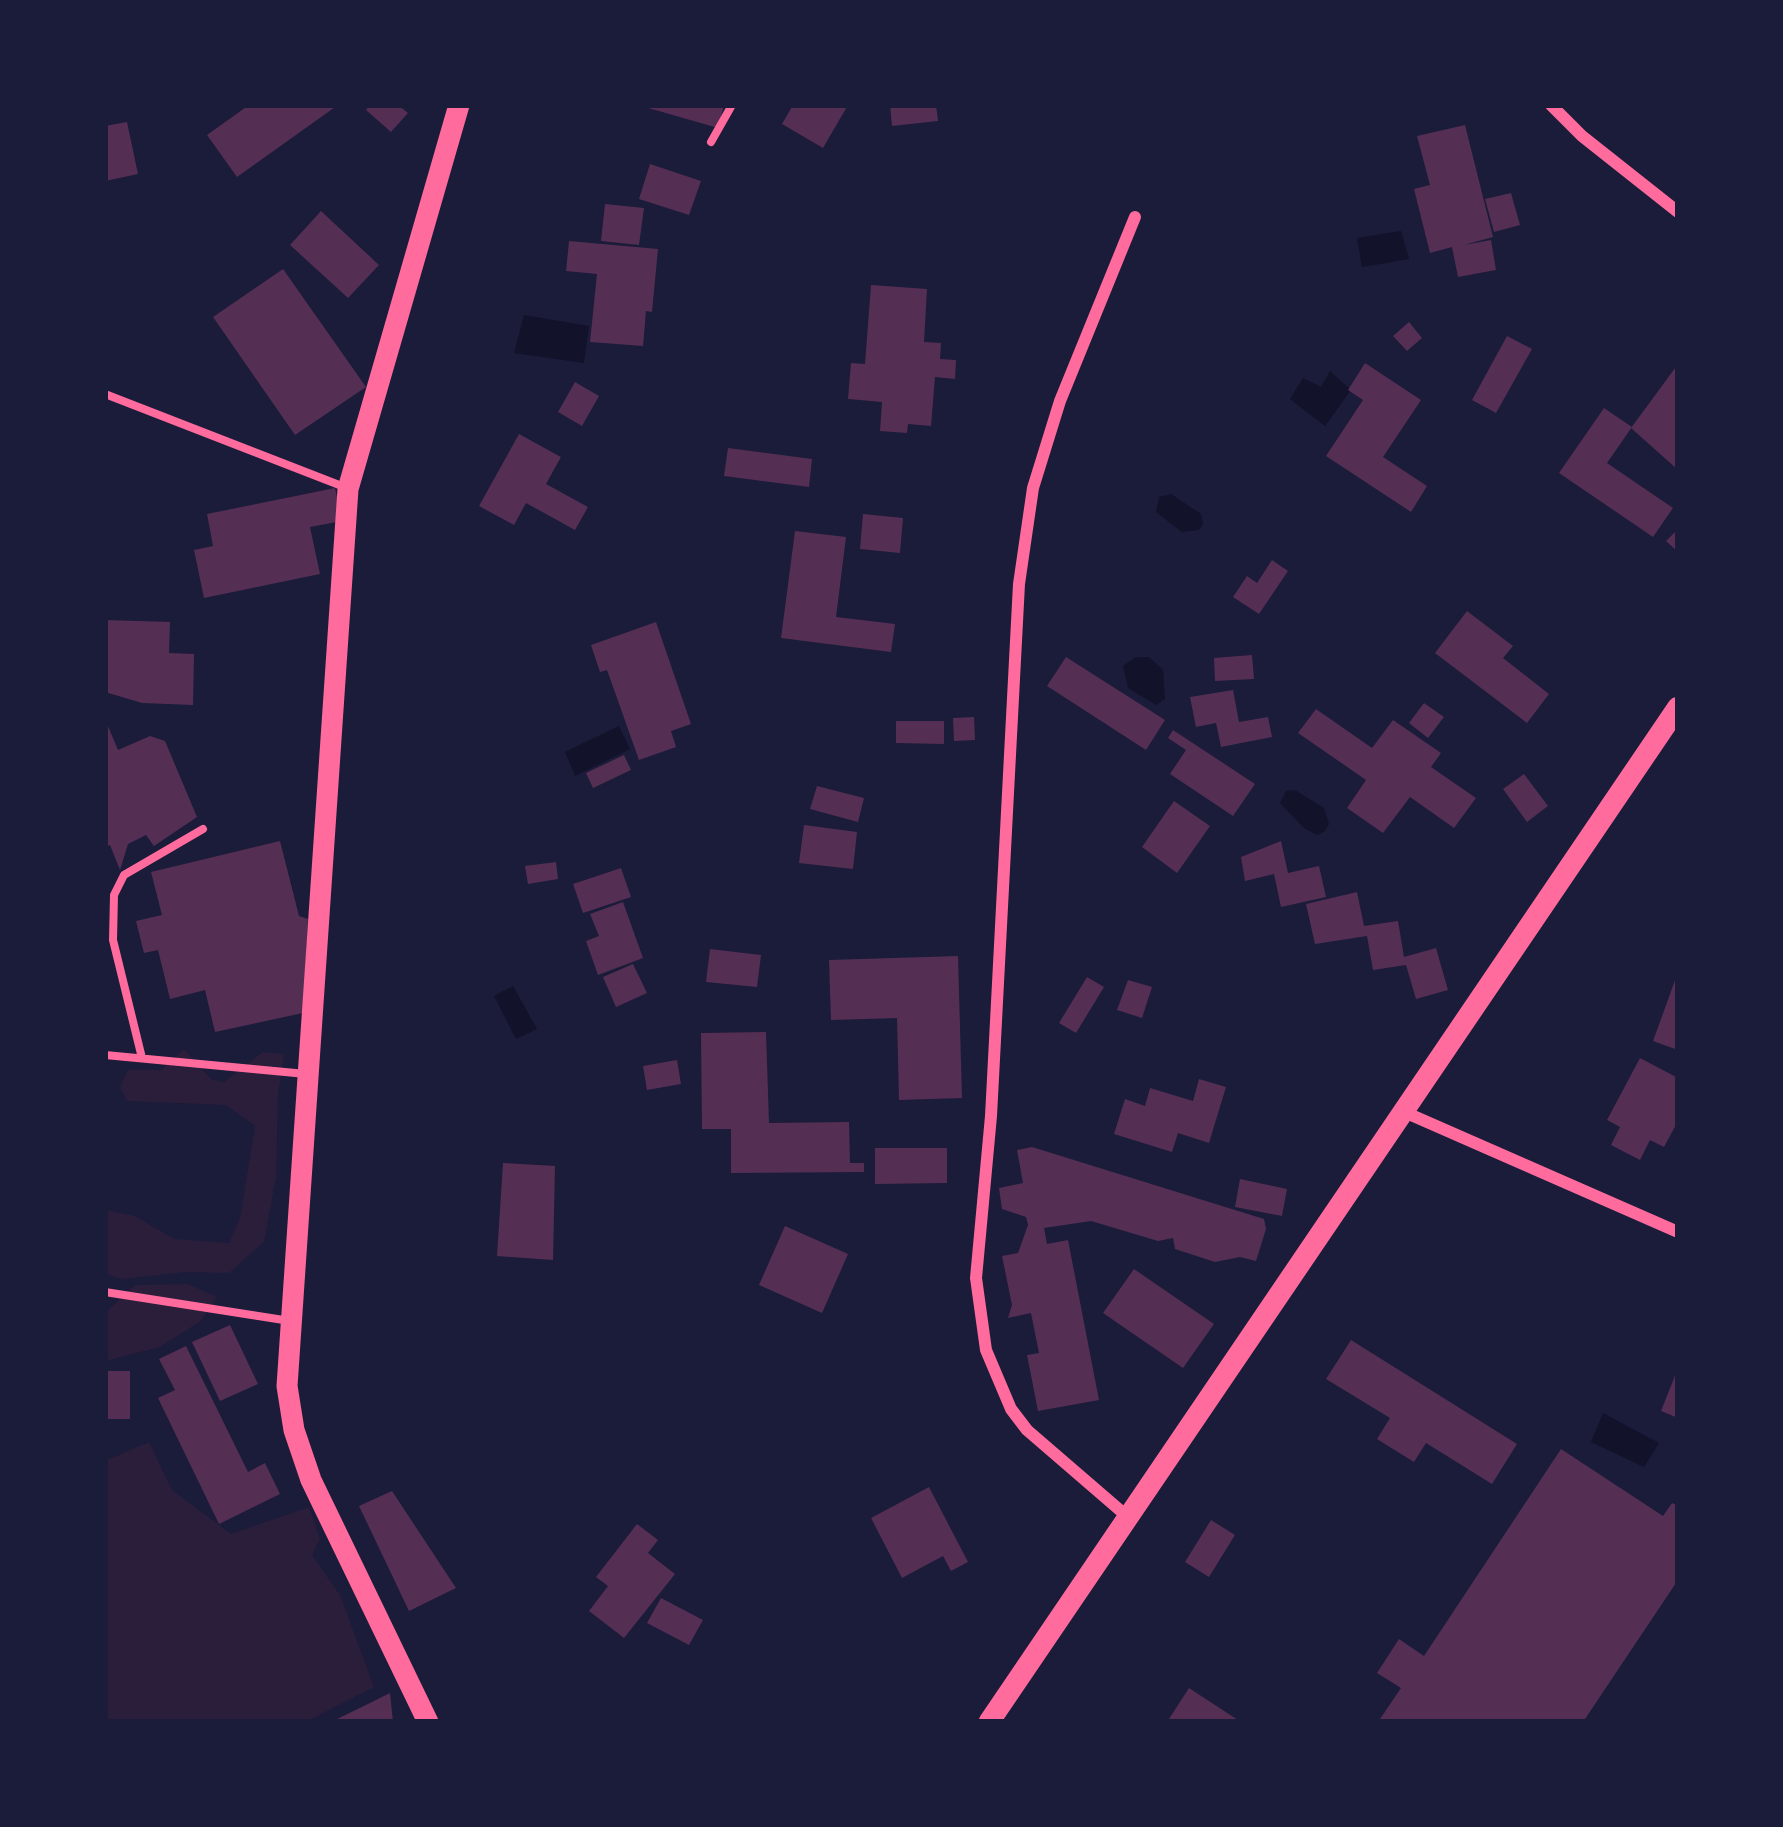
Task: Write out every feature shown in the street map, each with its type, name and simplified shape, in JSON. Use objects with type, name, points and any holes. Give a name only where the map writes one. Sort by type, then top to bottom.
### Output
[{"type":"main road","points":[[428,1722],[310,1480],[294,1430],[287,1386],[349,489],[459,105]]},
{"type":"main road","points":[[989,1722],[1678,707]]},
{"type":"street","points":[[1551,105],[1582,136],[1678,212]]},
{"type":"street","points":[[1129,1519],[1028,1430],[1011,1409],[986,1351],[976,1278],[991,1116],[1019,584],[1033,488],[1060,401],[1135,217]]},
{"type":"street","points":[[1402,1111],[1678,1232]]},
{"type":"lane","points":[[711,142],[732,105]]},
{"type":"lane","points":[[105,394],[349,489]]},
{"type":"lane","points":[[142,1058],[113,940],[114,895],[124,875],[203,829]]},
{"type":"lane","points":[[105,1055],[308,1074]]},
{"type":"lane","points":[[105,1292],[291,1322]]},
{"type":"shaded area","points":[[1401,231],[1409,259],[1362,267],[1357,238]]},
{"type":"shaded area","points":[[524,315],[589,326],[584,363],[514,353]]},
{"type":"shaded area","points":[[1330,371],[1351,390],[1325,426],[1290,399],[1303,378],[1321,387]]},
{"type":"shaded area","points":[[1171,494],[1201,514],[1199,530],[1182,532],[1156,512],[1159,497]]},
{"type":"shaded area","points":[[1136,657],[1149,657],[1163,670],[1165,699],[1156,705],[1128,688],[1123,666]]},
{"type":"shaded area","points":[[619,726],[630,749],[575,776],[565,752]]},
{"type":"shaded area","points":[[1295,790],[1324,808],[1329,824],[1324,832],[1317,835],[1304,828],[1280,803],[1286,791]]},
{"type":"shaded area","points":[[513,986],[537,1029],[516,1039],[494,996]]},
{"type":"shaded area","points":[[184,1049],[212,1080],[224,1082],[263,1052],[284,1054],[276,1177],[264,1242],[229,1273],[122,1279],[105,1274],[105,1210],[135,1216],[174,1239],[229,1243],[240,1218],[255,1126],[226,1105],[127,1101],[120,1088],[128,1070],[161,1070]]},
{"type":"shaded area","points":[[188,1284],[217,1297],[201,1321],[160,1347],[105,1361],[105,1313],[135,1285]]},
{"type":"shaded area","points":[[1603,1413],[1659,1443],[1644,1467],[1591,1442]]},
{"type":"shaded area","points":[[149,1442],[172,1490],[231,1534],[309,1507],[320,1539],[312,1555],[340,1595],[374,1687],[306,1722],[105,1722],[105,1461]]},
{"type":"building","points":[[249,105],[338,105],[237,177],[207,135]]},
{"type":"building","points":[[370,105],[398,105],[408,113],[391,132],[366,110]]},
{"type":"building","points":[[638,105],[724,105],[718,128]]},
{"type":"building","points":[[793,105],[848,105],[823,148],[782,124]]},
{"type":"building","points":[[890,105],[936,105],[938,121],[892,126]]},
{"type":"building","points":[[127,122],[138,174],[105,181],[105,126]]},
{"type":"building","points":[[1465,125],[1493,237],[1464,245],[1491,240],[1496,270],[1458,277],[1452,247],[1430,253],[1414,189],[1430,185],[1417,136]]},
{"type":"building","points":[[650,164],[701,181],[689,215],[639,199]]},
{"type":"building","points":[[1511,193],[1520,225],[1494,232],[1485,199]]},
{"type":"building","points":[[605,204],[644,208],[639,245],[601,241]]},
{"type":"building","points":[[321,211],[379,265],[348,298],[290,245]]},
{"type":"building","points":[[569,241],[658,249],[652,312],[646,311],[643,346],[590,342],[597,274],[566,271]]},
{"type":"building","points":[[283,269],[366,387],[295,435],[213,317]]},
{"type":"building","points":[[871,285],[927,289],[924,342],[941,343],[940,359],[956,360],[955,379],[935,377],[931,426],[908,424],[907,433],[880,431],[882,402],[848,399],[851,363],[865,364]]},
{"type":"building","points":[[1409,322],[1422,338],[1407,351],[1393,336]]},
{"type":"building","points":[[1507,336],[1532,349],[1496,413],[1472,400]]},
{"type":"building","points":[[1365,363],[1421,400],[1383,457],[1427,486],[1411,512],[1326,456],[1363,400],[1348,390]]},
{"type":"building","points":[[1678,364],[1678,470],[1631,428]]},
{"type":"building","points":[[575,382],[599,396],[582,426],[558,412]]},
{"type":"building","points":[[1604,408],[1632,427],[1607,463],[1673,508],[1653,537],[1559,473]]},
{"type":"building","points":[[519,434],[561,457],[546,484],[588,507],[575,530],[526,503],[514,525],[479,506]]},
{"type":"building","points":[[728,448],[812,459],[809,487],[724,476]]},
{"type":"building","points":[[335,488],[342,521],[310,527],[320,574],[204,598],[194,550],[213,546],[207,514]]},
{"type":"building","points":[[863,514],[903,518],[900,553],[860,549]]},
{"type":"building","points":[[1678,529],[1678,552],[1666,541]]},
{"type":"building","points":[[795,531],[846,537],[836,617],[895,624],[891,652],[781,638]]},
{"type":"building","points":[[1272,560],[1288,571],[1259,614],[1233,597],[1247,576],[1257,583]]},
{"type":"building","points":[[1467,611],[1513,646],[1503,658],[1549,694],[1527,723],[1435,653]]},
{"type":"building","points":[[105,620],[170,622],[169,653],[194,654],[193,705],[142,703],[105,692]]},
{"type":"building","points":[[656,622],[691,724],[671,731],[676,747],[639,760],[607,670],[600,672],[591,645]]},
{"type":"building","points":[[1252,655],[1254,679],[1215,681],[1214,658]]},
{"type":"building","points":[[1066,657],[1165,720],[1146,750],[1047,686]]},
{"type":"building","points":[[1233,690],[1239,722],[1268,717],[1272,737],[1221,747],[1216,723],[1196,727],[1190,697]]},
{"type":"building","points":[[1424,703],[1444,717],[1428,738],[1409,723]]},
{"type":"building","points":[[1316,709],[1372,748],[1393,720],[1441,753],[1431,767],[1476,798],[1454,828],[1410,797],[1383,833],[1347,808],[1366,780],[1298,733]]},
{"type":"building","points":[[974,717],[975,740],[954,741],[953,718]]},
{"type":"building","points":[[105,719],[118,750],[150,736],[165,741],[197,817],[154,846],[146,835],[128,844],[120,870],[110,845],[105,847]]},
{"type":"building","points":[[896,721],[944,721],[944,744],[896,743]]},
{"type":"building","points":[[1173,730],[1255,784],[1233,816],[1170,774],[1186,750],[1168,738]]},
{"type":"building","points":[[624,755],[631,770],[593,788],[586,773]]},
{"type":"building","points":[[1524,774],[1548,806],[1527,822],[1503,789]]},
{"type":"building","points":[[817,786],[864,798],[858,822],[810,809]]},
{"type":"building","points":[[1174,801],[1210,826],[1177,873],[1142,847]]},
{"type":"building","points":[[804,825],[857,832],[853,869],[799,863]]},
{"type":"building","points":[[280,841],[299,916],[308,919],[303,1013],[215,1032],[205,990],[170,999],[158,950],[144,953],[136,921],[162,915],[151,872]]},
{"type":"building","points":[[1281,841],[1288,873],[1319,866],[1326,897],[1281,907],[1274,874],[1245,881],[1241,857]]},
{"type":"building","points":[[556,862],[558,879],[528,884],[525,866]]},
{"type":"building","points":[[621,868],[631,897],[583,913],[573,884]]},
{"type":"building","points":[[1357,892],[1364,926],[1398,921],[1404,957],[1436,948],[1448,990],[1416,999],[1406,965],[1373,970],[1367,936],[1315,944],[1306,904]]},
{"type":"building","points":[[623,902],[643,958],[598,975],[586,941],[599,936],[590,914]]},
{"type":"building","points":[[710,949],[761,955],[757,987],[706,982]]},
{"type":"building","points":[[958,956],[962,1098],[899,1100],[897,1018],[831,1020],[829,960]]},
{"type":"building","points":[[633,964],[647,993],[616,1007],[603,977]]},
{"type":"building","points":[[1678,972],[1678,1050],[1653,1041]]},
{"type":"building","points":[[1087,977],[1104,987],[1076,1033],[1059,1023]]},
{"type":"building","points":[[1128,980],[1152,987],[1142,1018],[1117,1010]]},
{"type":"building","points":[[766,1032],[769,1123],[849,1122],[850,1163],[864,1163],[864,1172],[731,1173],[731,1129],[702,1129],[701,1033]]},
{"type":"building","points":[[1640,1058],[1678,1078],[1678,1121],[1664,1147],[1650,1140],[1640,1160],[1611,1145],[1620,1127],[1607,1120]]},
{"type":"building","points":[[677,1060],[681,1084],[647,1090],[643,1066]]},
{"type":"building","points":[[1199,1079],[1226,1087],[1209,1143],[1178,1133],[1172,1152],[1114,1134],[1125,1099],[1145,1106],[1150,1088],[1193,1101]]},
{"type":"building","points":[[1032,1147],[1264,1219],[1266,1229],[1256,1261],[1240,1257],[1215,1262],[1175,1249],[1173,1238],[1158,1241],[1091,1221],[1044,1228],[1047,1244],[1068,1240],[1099,1400],[1038,1411],[1027,1355],[1039,1353],[1031,1313],[1008,1318],[1012,1305],[1002,1256],[1018,1253],[1028,1225],[1026,1217],[1002,1209],[999,1188],[1023,1183],[1017,1150]]},
{"type":"building","points":[[875,1148],[947,1148],[947,1183],[875,1184]]},
{"type":"building","points":[[503,1163],[555,1166],[553,1260],[497,1256]]},
{"type":"building","points":[[1240,1179],[1287,1189],[1282,1216],[1235,1207]]},
{"type":"building","points":[[785,1226],[848,1254],[822,1313],[759,1285]]},
{"type":"building","points":[[1134,1269],[1214,1324],[1183,1368],[1103,1313]]},
{"type":"building","points":[[230,1325],[258,1384],[220,1401],[192,1342]]},
{"type":"building","points":[[1351,1340],[1517,1444],[1492,1484],[1426,1443],[1414,1462],[1377,1439],[1390,1418],[1326,1379]]},
{"type":"building","points":[[186,1346],[248,1472],[265,1463],[280,1494],[219,1524],[158,1398],[175,1390],[159,1359]]},
{"type":"building","points":[[1678,1368],[1678,1418],[1661,1411]]},
{"type":"building","points":[[105,1371],[130,1371],[130,1419],[105,1419]]},
{"type":"building","points":[[1561,1449],[1663,1516],[1672,1503],[1678,1506],[1678,1580],[1583,1722],[1378,1722],[1401,1688],[1377,1673],[1399,1639],[1424,1656]]},
{"type":"building","points":[[929,1487],[968,1562],[951,1571],[943,1556],[902,1578],[871,1518]]},
{"type":"building","points":[[392,1491],[456,1588],[409,1611],[359,1506]]},
{"type":"building","points":[[1211,1520],[1235,1535],[1209,1577],[1185,1562]]},
{"type":"building","points":[[637,1524],[658,1540],[648,1553],[675,1574],[624,1638],[589,1611],[608,1586],[596,1577]]},
{"type":"building","points":[[661,1598],[703,1620],[689,1645],[647,1623]]},
{"type":"building","points":[[1189,1688],[1241,1722],[1167,1722]]},
{"type":"building","points":[[390,1693],[393,1722],[331,1722],[372,1702]]}]
